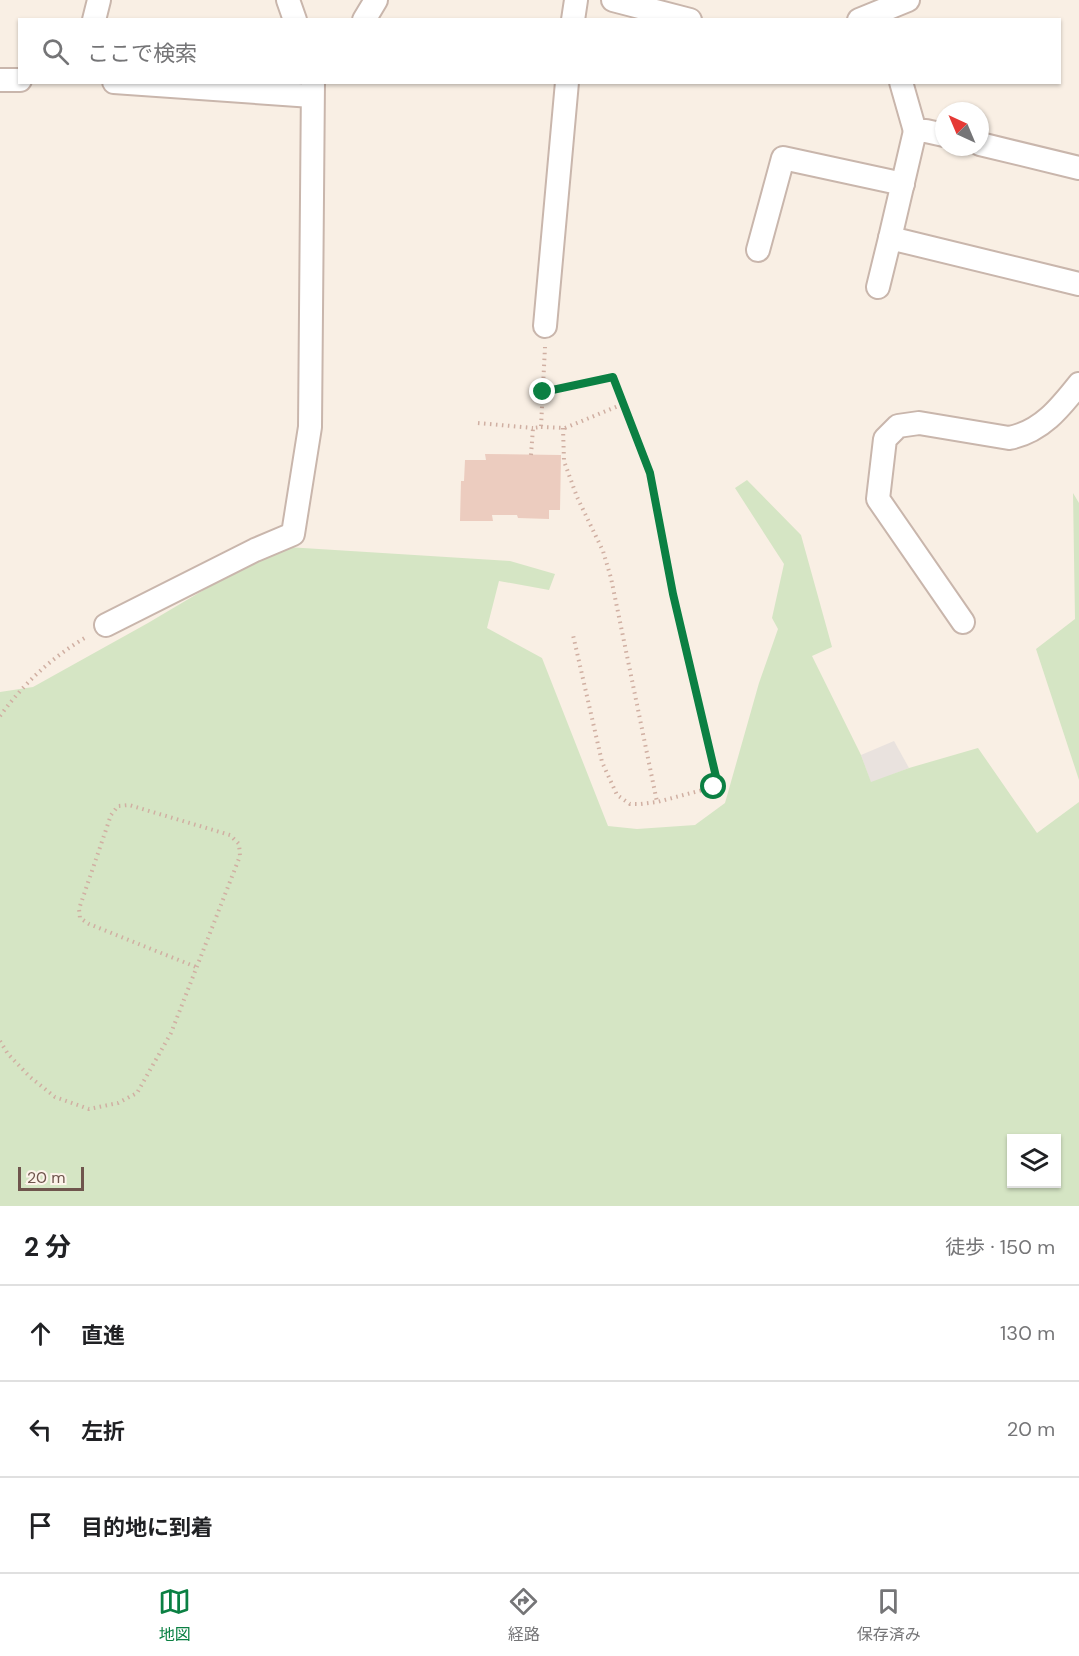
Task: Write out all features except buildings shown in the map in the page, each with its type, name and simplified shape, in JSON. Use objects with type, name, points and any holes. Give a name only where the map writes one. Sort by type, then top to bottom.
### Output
[{"type":"street","points":[[94,18],[99,0]]},
{"type":"street","points":[[288,0],[295,18]]},
{"type":"street","points":[[365,18],[376,0]]},
{"type":"street","points":[[573,18],[576,0]]},
{"type":"street","points":[[614,0],[682,18]]},
{"type":"street","points":[[873,17],[908,0]]},
{"type":"street","points":[[0,80],[18,80]]},
{"type":"street","points":[[106,625],[255,550],[293,534],[310,427],[313,89],[171,84]]},
{"type":"street","points":[[545,336],[567,84]]},
{"type":"street","points":[[878,287],[915,131],[902,84]]},
{"type":"street","points":[[915,131],[935,133]]},
{"type":"street","points":[[989,146],[1079,168]]},
{"type":"street","points":[[758,250],[783,158],[903,184]]},
{"type":"street","points":[[890,238],[1079,284]]},
{"type":"street","points":[[963,622],[878,499],[885,439],[898,426],[919,423],[1009,438],[1020,436],[1047,420],[1079,384]]},
{"type":"path","points":[[540,427],[545,336]]},
{"type":"path","points":[[543,392],[613,377],[650,473],[673,594],[717,781],[714,787],[657,802],[630,804],[617,795],[602,762],[573,635]]},
{"type":"path","points":[[478,423],[563,428],[623,404]]},
{"type":"path","points":[[531,455],[533,428]]},
{"type":"path","points":[[563,428],[564,461],[577,496],[603,551],[611,578],[657,802]]},
{"type":"path","points":[[0,716],[27,682],[57,656],[106,625]]},
{"type":"path","points":[[0,1041],[8,1054],[30,1077],[55,1097],[89,1108],[118,1103],[137,1093],[171,1033],[240,856],[239,844],[230,835],[129,805],[118,806],[111,815],[79,909],[80,918],[89,924],[196,967]]},
{"type":"shaded area","points":[[894,741],[909,768],[871,783],[861,755]]},
{"type":"green space","points":[[747,480],[801,535],[832,647],[812,656],[861,755],[871,782],[909,768],[978,748],[1037,833],[1079,802],[1079,1206],[0,1206],[0,692],[33,687],[261,556],[287,547],[510,561],[555,574],[549,590],[499,581],[487,628],[542,658],[608,826],[637,829],[695,825],[725,803],[759,683],[778,629],[772,618],[784,564],[735,488]]},
{"type":"green space","points":[[1073,493],[1079,503],[1079,780],[1036,649],[1075,619]]},
{"type":"route","points":[[543,392],[613,377],[650,473],[673,594],[717,781],[714,787]]}]
